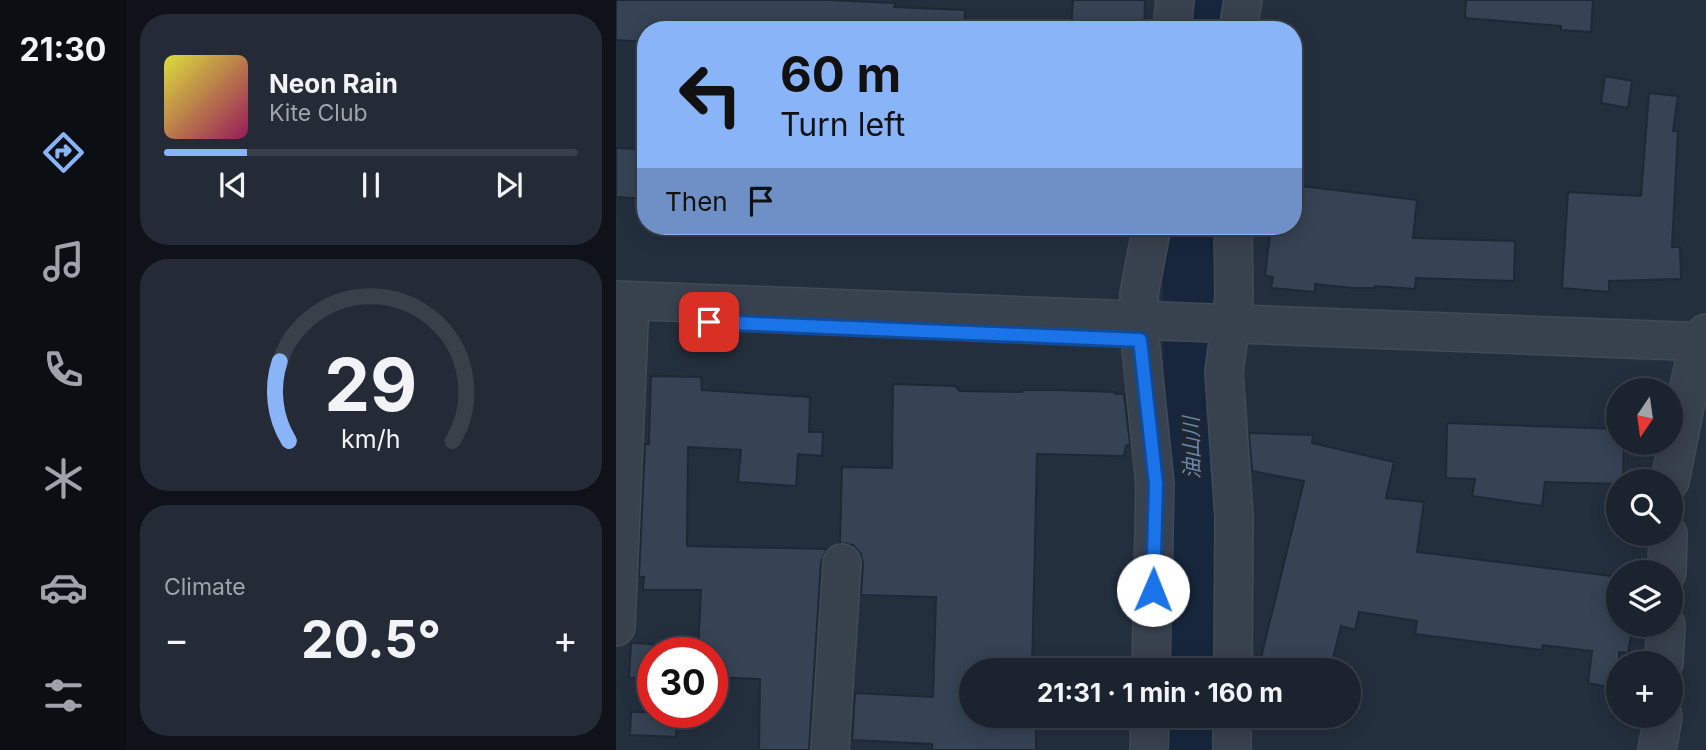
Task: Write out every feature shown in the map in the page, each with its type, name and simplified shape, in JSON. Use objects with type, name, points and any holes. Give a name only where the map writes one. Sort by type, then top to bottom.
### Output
[{"type":"street","points":[[1173,21],[1175,0]]},
{"type":"street","points":[[1240,21],[1243,0]]},
{"type":"street","points":[[1150,235],[1139,294],[1148,330],[1156,484],[1151,658]]},
{"type":"street","points":[[1233,235],[1234,298],[1221,333],[1234,517],[1233,658]]},
{"type":"street","points":[[616,627],[623,310],[1703,348],[1673,469]]},
{"type":"street","points":[[830,750],[842,563]]},
{"type":"street","points":[[1149,750],[1150,728]]},
{"type":"street","points":[[1232,728],[1232,750]]},
{"type":"street","points":[[1657,750],[1660,728]]},
{"type":"building","points":[[616,0],[830,0],[895,3],[894,7],[965,10],[964,21],[637,21],[637,41],[616,40]]},
{"type":"building","points":[[1073,0],[1145,0],[1144,21],[1072,21]]},
{"type":"building","points":[[1466,0],[1593,0],[1591,32],[1561,30],[1561,26],[1465,18]]},
{"type":"building","points":[[1605,76],[1632,81],[1628,108],[1601,103]]},
{"type":"building","points":[[1649,93],[1678,96],[1673,131],[1678,131],[1672,247],[1680,247],[1681,279],[1609,281],[1609,292],[1562,288],[1568,192],[1641,196]]},
{"type":"building","points":[[616,148],[637,149],[637,198],[616,197]]},
{"type":"building","points":[[1302,186],[1417,200],[1413,238],[1515,241],[1514,281],[1416,278],[1415,289],[1315,284],[1315,292],[1271,288],[1273,277],[1265,276],[1270,235],[1302,235]]},
{"type":"building","points":[[651,376],[701,377],[702,390],[810,397],[809,432],[823,432],[822,456],[798,454],[796,486],[738,482],[741,450],[688,447],[687,546],[827,549],[821,562],[809,750],[759,750],[760,679],[728,678],[728,637],[699,637],[701,590],[643,590],[644,577],[639,577],[645,444],[649,444]]},
{"type":"building","points":[[893,384],[955,386],[960,391],[1057,390],[1124,394],[1130,444],[1126,446],[1124,456],[1037,454],[1032,658],[959,658],[959,728],[1036,728],[1036,750],[932,750],[932,744],[852,740],[855,693],[933,697],[936,597],[861,595],[861,554],[853,545],[840,543],[842,467],[892,468]]},
{"type":"building","points":[[1447,423],[1606,429],[1606,455],[1624,455],[1623,469],[1606,469],[1606,484],[1545,482],[1542,506],[1472,496],[1475,479],[1446,478]]},
{"type":"building","points":[[1249,433],[1313,435],[1312,443],[1394,462],[1386,498],[1424,502],[1417,552],[1606,575],[1606,637],[1631,637],[1628,651],[1606,651],[1606,686],[1588,683],[1592,651],[1543,645],[1542,650],[1415,634],[1417,621],[1359,612],[1355,630],[1341,626],[1333,658],[1261,658],[1304,481],[1252,471]]},
{"type":"building","points":[[631,643],[637,643],[637,678],[629,678]]},
{"type":"building","points":[[631,712],[637,712],[637,728],[676,728],[676,737],[630,735]]},
{"type":"waterway","name":"油山川","points":[[1208,21],[1211,0]]},
{"type":"waterway","name":"油山川","points":[[1189,235],[1194,658]]},
{"type":"waterway","name":"油山川","points":[[1195,728],[1195,750]]},
{"type":"route","points":[[709,322],[1140,340],[1156,484],[1153,590]]}]
